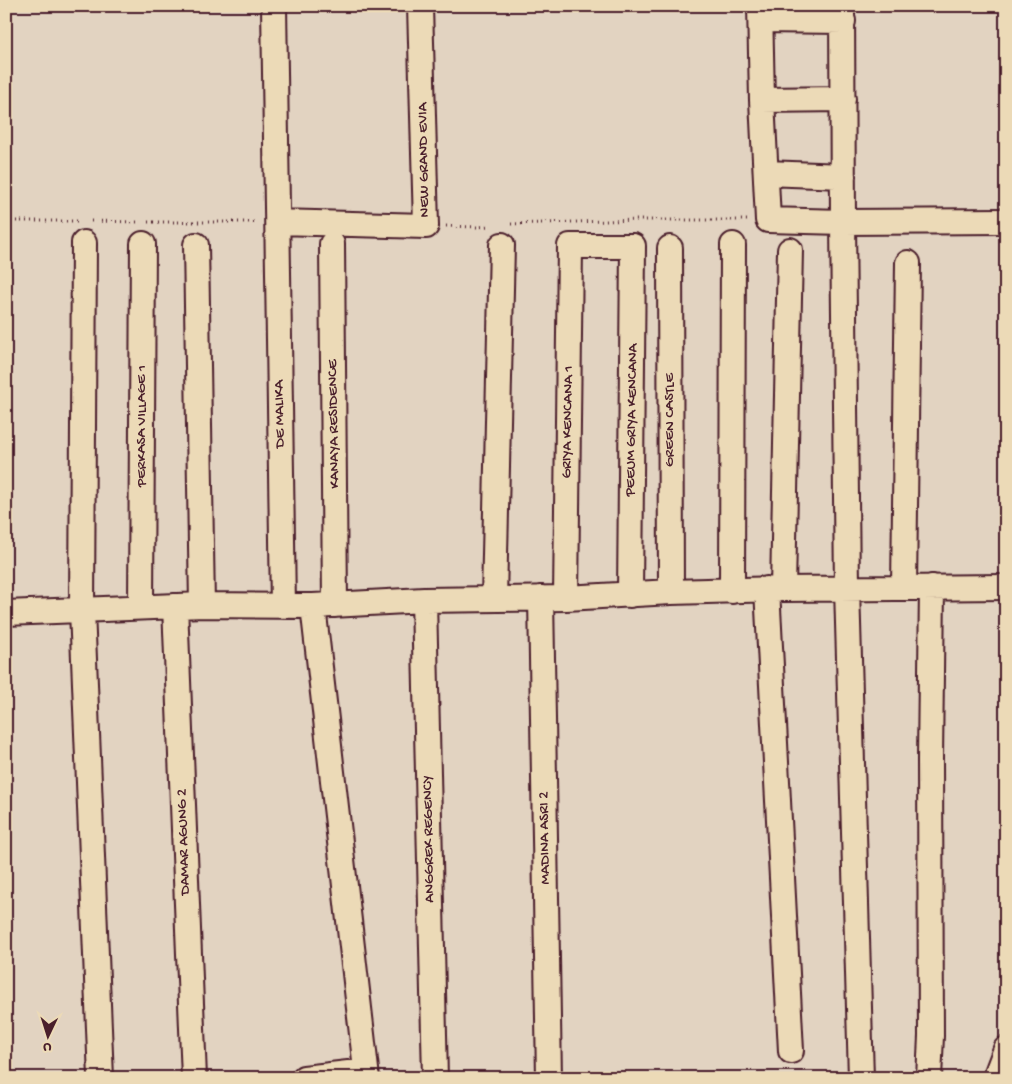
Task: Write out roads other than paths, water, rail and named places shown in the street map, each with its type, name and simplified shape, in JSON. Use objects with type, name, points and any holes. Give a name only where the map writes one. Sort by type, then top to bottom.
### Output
[{"type":"street","name":"DE MALIKA","points":[[274,6],[283,606]]},
{"type":"street","name":"NEW GRAND EVIA","points":[[278,222],[426,226],[420,6]]},
{"type":"street","points":[[861,1078],[848,588],[843,222],[842,14],[761,13],[762,100],[768,220],[843,222],[1006,221]]},
{"type":"street","points":[[762,100],[843,99]]},
{"type":"street","points":[[766,173],[843,176]]},
{"type":"street","points":[[84,243],[82,610],[101,1078]]},
{"type":"street","name":"PERKASA VILLAGE 1","points":[[141,607],[143,244]]},
{"type":"street","name":"KANAYA RESIDENCE","points":[[332,244],[324,606],[366,1074]]},
{"type":"street","points":[[196,245],[202,605]]},
{"type":"street","points":[[494,599],[502,245]]},
{"type":"street","points":[[732,591],[733,245]]},
{"type":"street","name":"PEEUM GRIYA KENCANA","points":[[570,246],[633,246],[630,594]]},
{"type":"street","name":"GRIYA KENCANA 1","points":[[566,598],[570,246]]},
{"type":"street","name":"GREEN CASTLE","points":[[670,248],[671,592]]},
{"type":"street","points":[[790,250],[775,589],[792,1051]]},
{"type":"street","points":[[904,588],[908,264]]},
{"type":"street","points":[[929,1078],[932,586]]},
{"type":"street","points":[[6,613],[202,605],[324,606],[424,600],[566,598],[775,589],[1006,586]]},
{"type":"street","name":"MADINA ASRI 2","points":[[541,598],[549,1078]]},
{"type":"street","name":"ANGGREK REGENCY","points":[[424,600],[435,1078]]},
{"type":"street","name":"DAMAR AGUNG 2","points":[[174,606],[194,1078]]},
{"type":"street","points":[[995,1078],[1006,1049]]},
{"type":"street","points":[[304,1078],[366,1074]]}]
